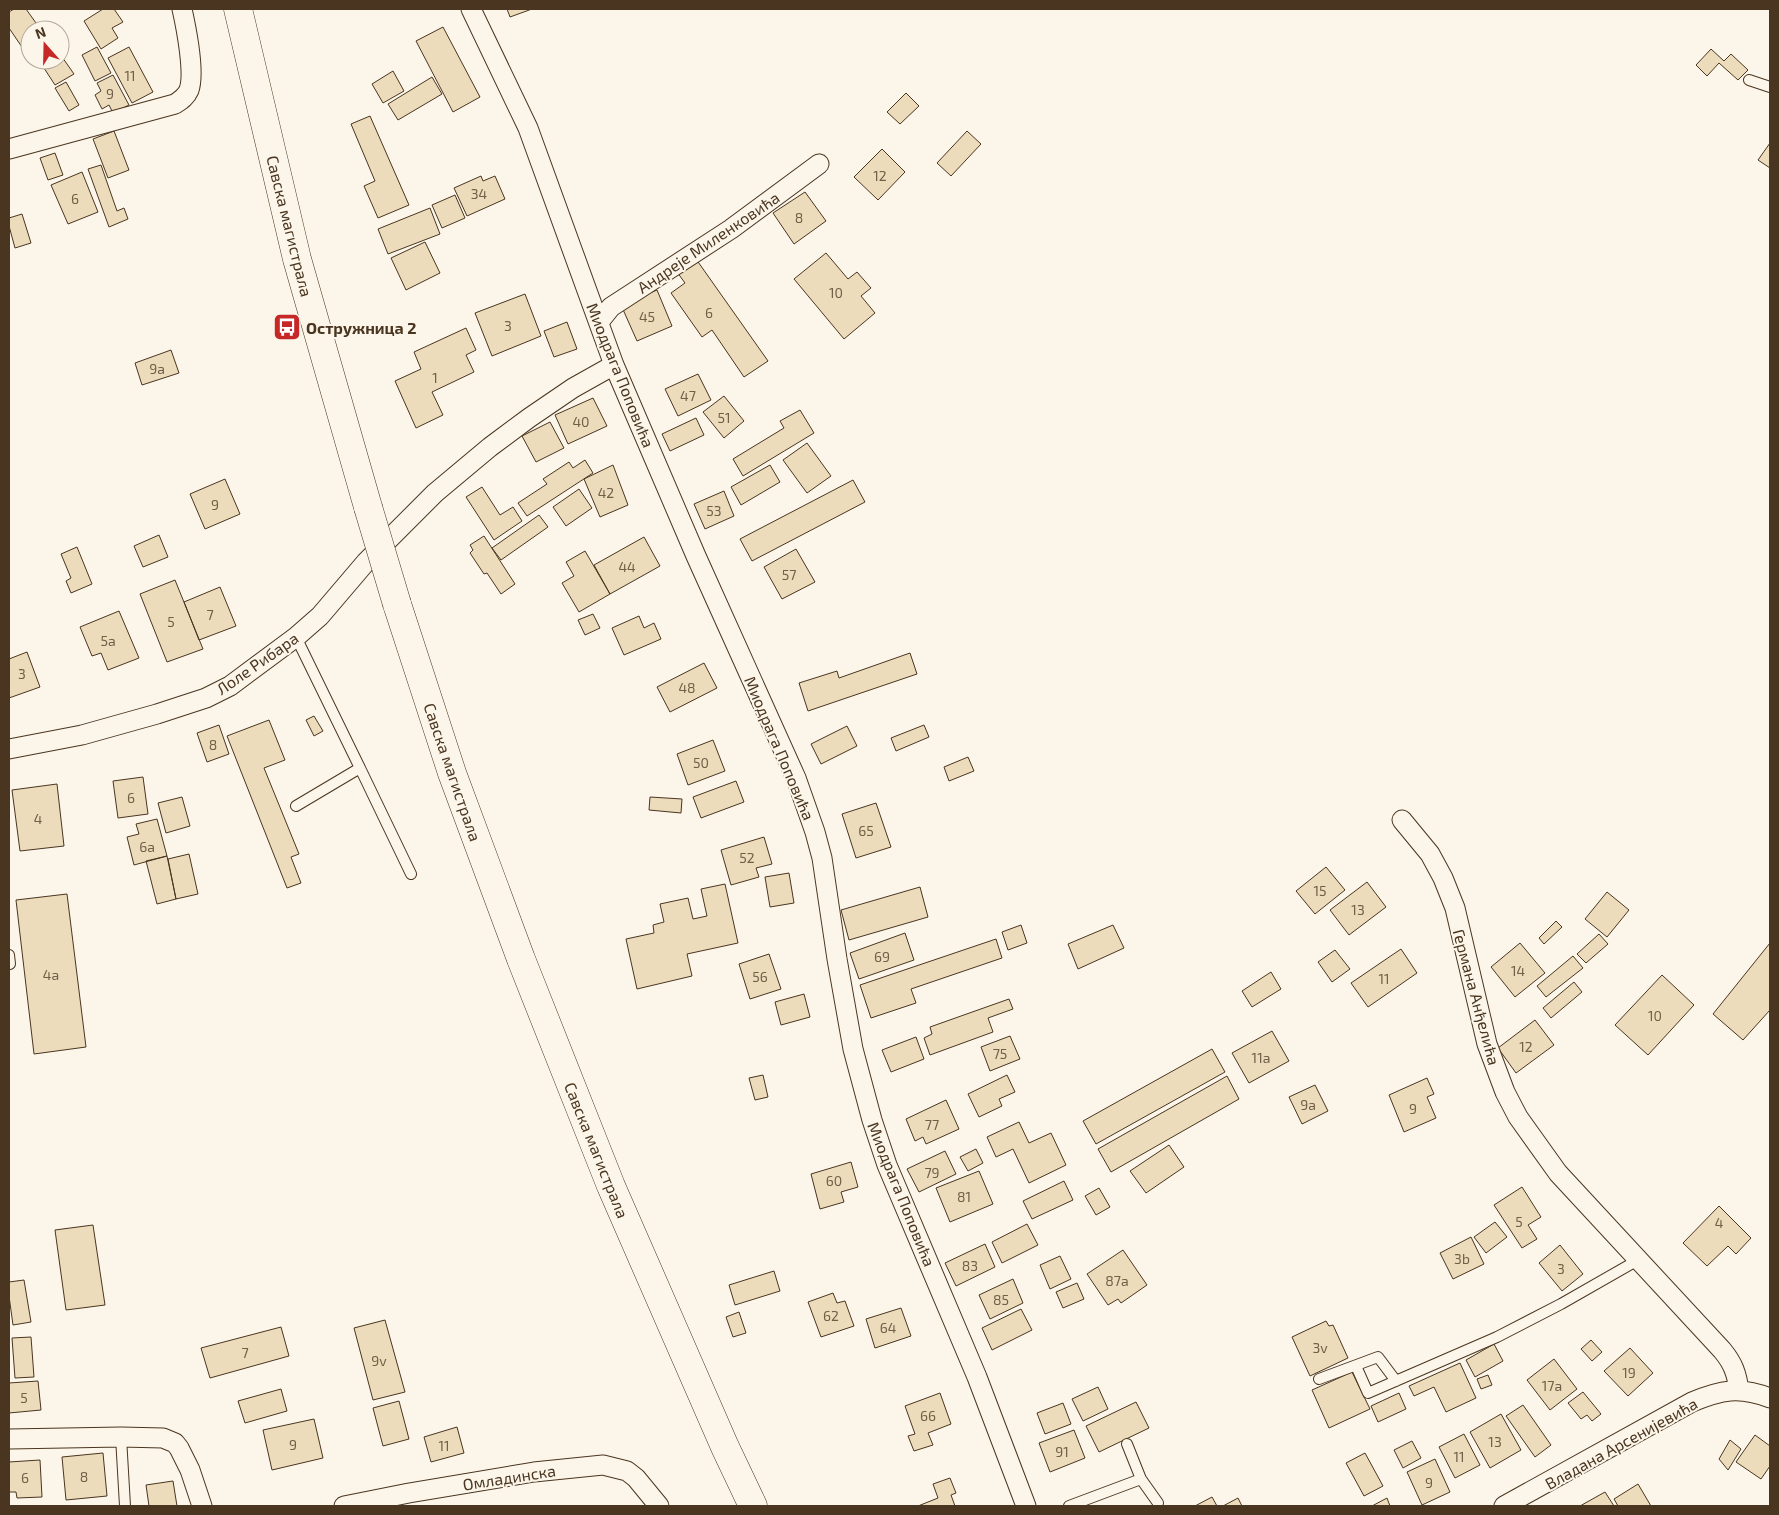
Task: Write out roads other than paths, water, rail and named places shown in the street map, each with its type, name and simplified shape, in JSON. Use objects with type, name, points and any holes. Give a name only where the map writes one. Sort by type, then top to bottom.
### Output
[{"type":"main road","name":"Савска магистрала","points":[[238,9],[296,259],[397,604],[452,773],[524,968],[611,1186],[724,1447],[752,1506]]},
{"type":"street","points":[[9,149],[175,104],[182,99],[188,92],[192,78],[182,9]]},
{"type":"street","name":"Миодрага Поповића","points":[[471,9],[528,128],[614,365],[696,556],[796,778],[822,858],[853,1049],[872,1120],[887,1165],[977,1377],[1026,1506]]},
{"type":"street","name":"Андреје Миленковића","points":[[599,322],[611,307],[731,229],[819,164]]},
{"type":"street","name":"Лоле Рибара","points":[[9,749],[82,735],[157,714],[206,698],[230,686],[296,637],[320,616],[366,562],[435,492],[529,418],[573,388],[614,365]]},
{"type":"street","name":"Германа Анђелића","points":[[1402,820],[1430,854],[1455,908],[1487,1044],[1505,1092],[1518,1117],[1558,1173],[1727,1355],[1736,1373],[1739,1391]]},
{"type":"street","name":"Владана Арсенијевића","points":[[1504,1506],[1692,1402],[1714,1393],[1752,1391],[1770,1398]]},
{"type":"street","points":[[9,1439],[121,1436],[163,1438],[174,1443],[184,1456],[202,1506]]},
{"type":"street","name":"Омладинска","points":[[344,1506],[534,1472],[604,1464],[627,1471],[636,1478],[659,1506]]},
{"type":"lane","points":[[1749,80],[1770,87]]},
{"type":"lane","points":[[296,637],[411,874]]},
{"type":"lane","points":[[296,806],[360,768]]},
{"type":"lane","points":[[1356,1366],[1368,1393],[1497,1337],[1561,1304],[1638,1260]]},
{"type":"lane","points":[[1319,1379],[1378,1357],[1396,1381]]},
{"type":"lane","points":[[121,1436],[125,1506]]},
{"type":"lane","points":[[1127,1444],[1142,1479],[1158,1503]]},
{"type":"lane","points":[[1070,1506],[1142,1479]]},
{"type":"place","name":"Остружница 2","points":[[287,327]]}]
